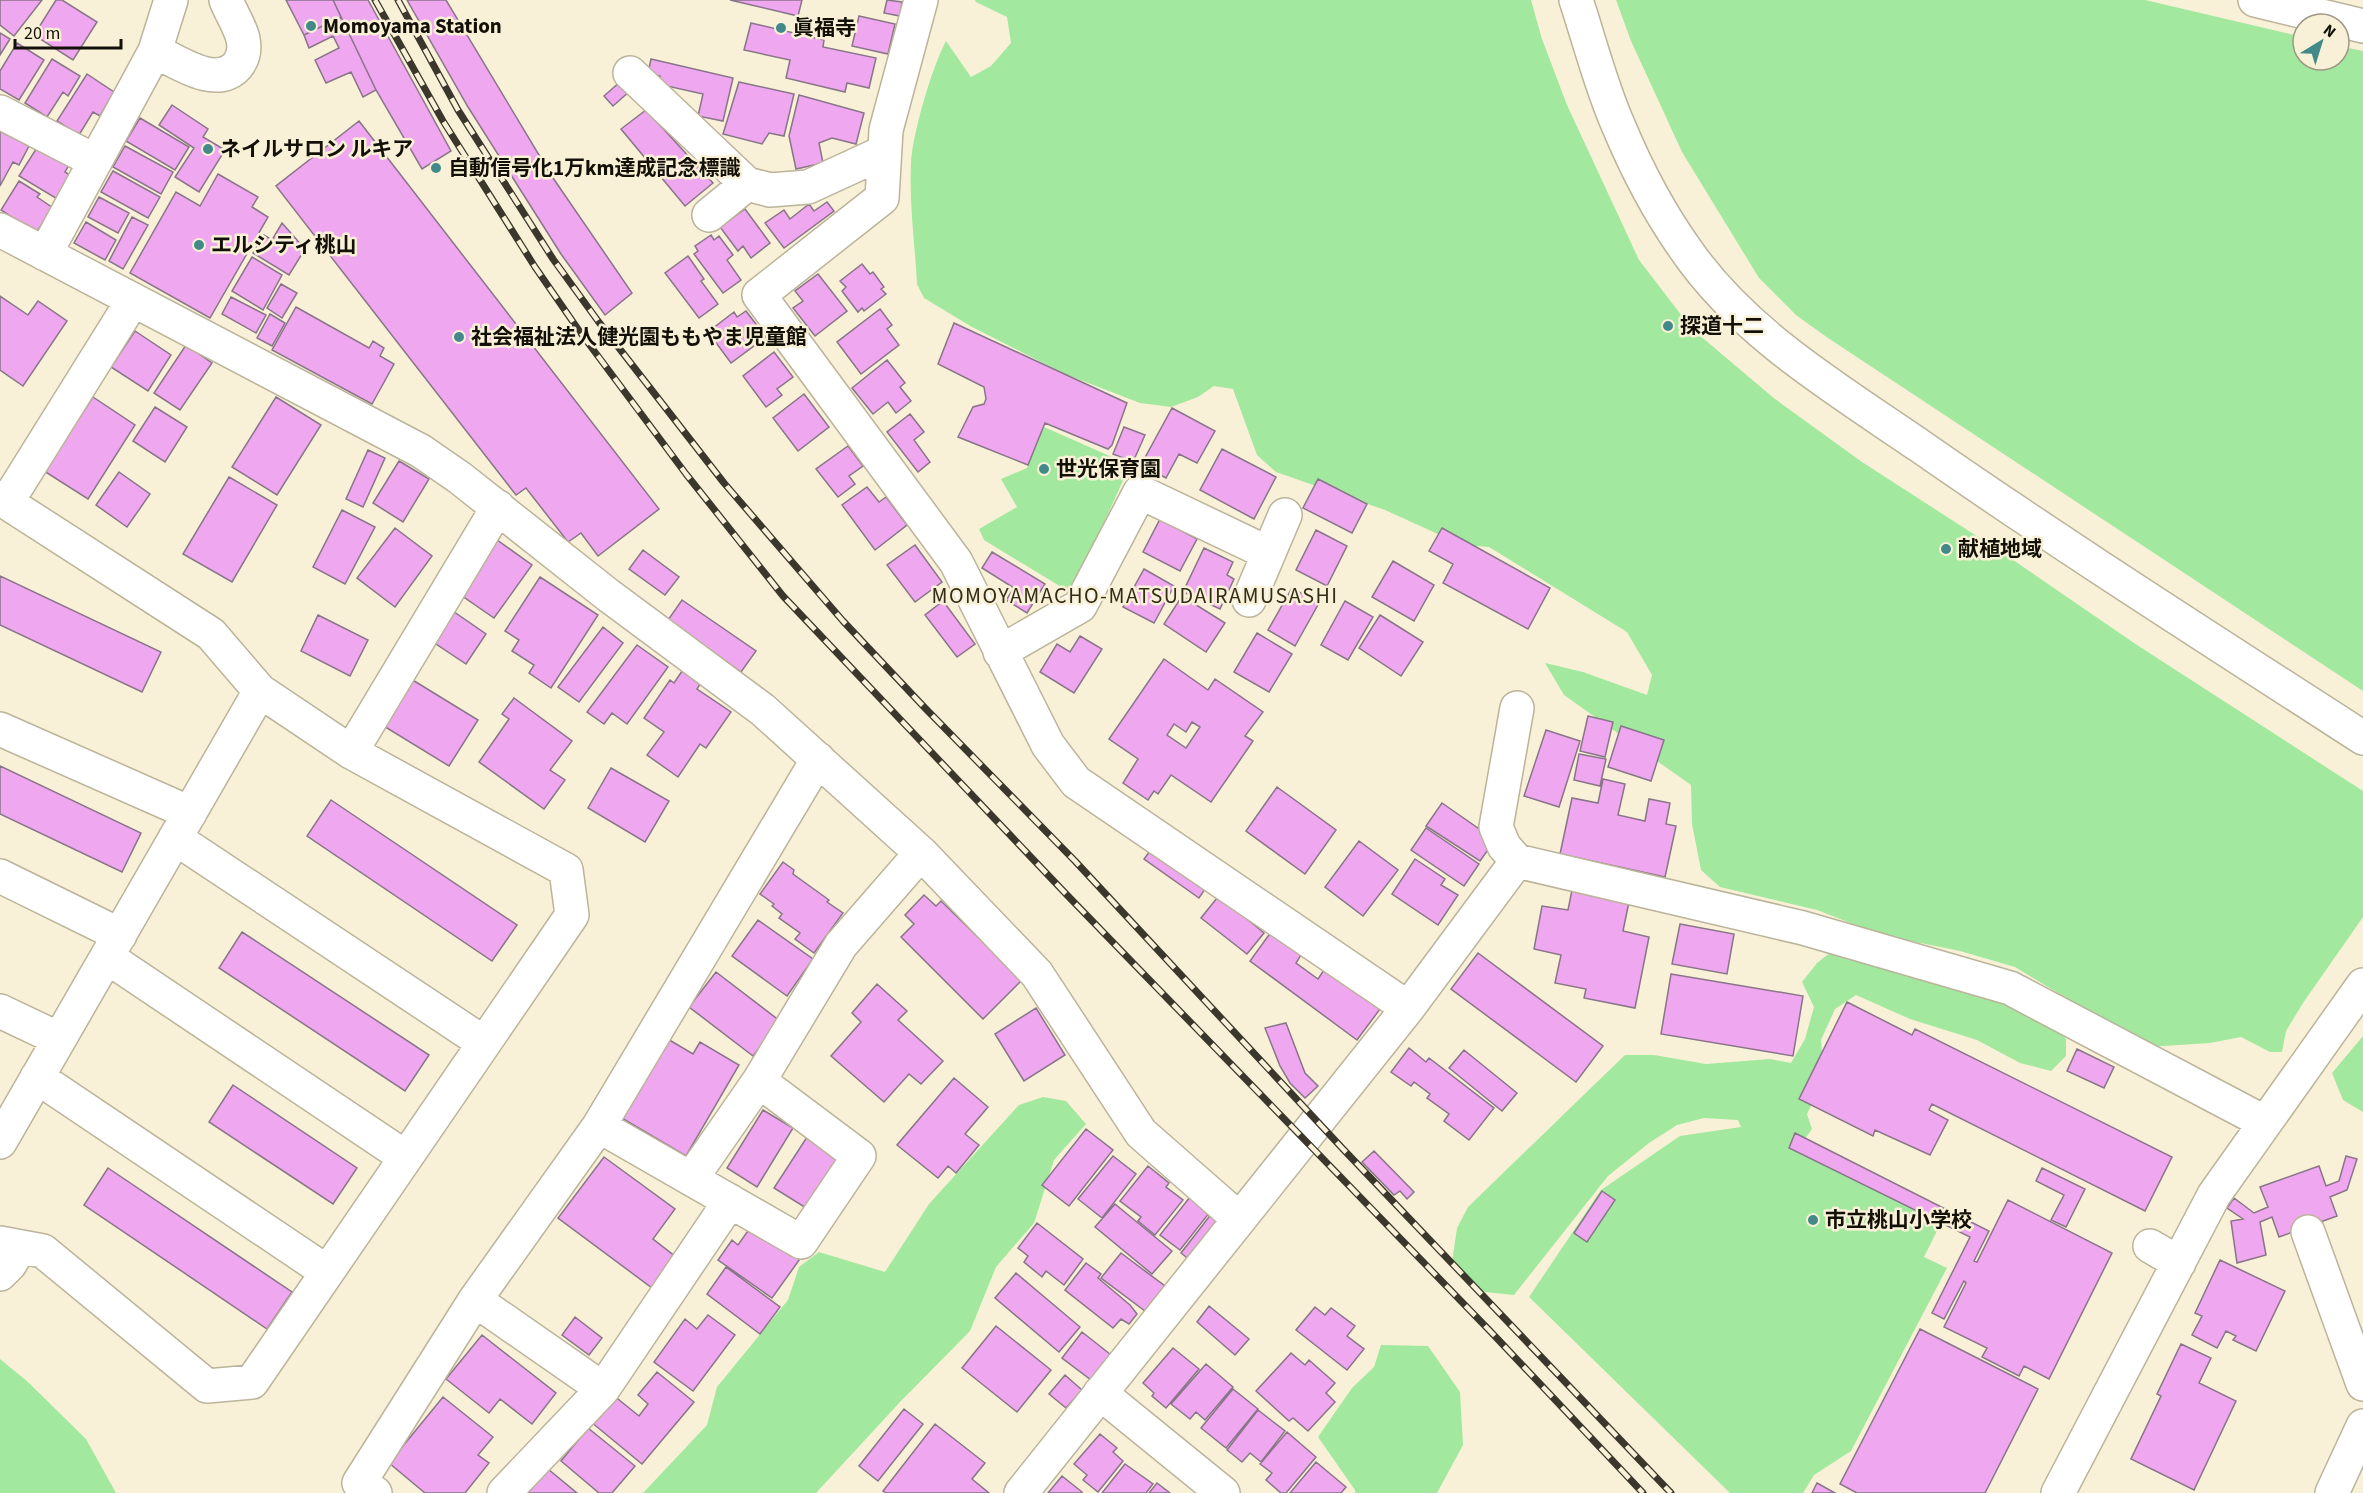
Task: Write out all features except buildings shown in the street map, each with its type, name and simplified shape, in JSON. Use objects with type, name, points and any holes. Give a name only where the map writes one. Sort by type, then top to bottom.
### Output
[{"type":"street","points":[[45,254],[155,51],[171,0]]},
{"type":"street","points":[[155,51],[203,73],[221,76],[233,71],[244,51],[243,38],[226,0]]},
{"type":"street","points":[[921,0],[886,130],[882,198],[759,295],[956,562],[1048,745],[1076,782],[1408,1008]]},
{"type":"street","points":[[1576,0],[1618,126],[1656,203],[1687,251],[1712,282],[1742,313],[1799,362],[1995,498],[2363,738]]},
{"type":"street","points":[[2255,0],[2363,26]]},
{"type":"street","points":[[630,73],[747,184],[770,190],[808,187],[884,152]]},
{"type":"street","points":[[0,112],[95,161]]},
{"type":"street","points":[[709,216],[747,184]]},
{"type":"street","points":[[0,230],[421,451],[498,507],[609,595],[763,710],[921,853],[1037,974],[1141,1133],[1239,1219]]},
{"type":"street","points":[[0,1274],[10,1264],[10,1245],[44,1251],[207,1386],[252,1382],[572,915],[566,870],[351,752],[260,691],[211,634],[4,500],[133,300]]},
{"type":"street","points":[[1000,652],[1080,606],[1140,492],[1268,554]]},
{"type":"street","points":[[351,752],[498,507]]},
{"type":"street","points":[[1249,600],[1285,515]]},
{"type":"street","points":[[0,1142],[260,691]]},
{"type":"street","points":[[1517,708],[1496,827],[1504,846],[1517,861],[1803,928],[2010,988],[2264,1122]]},
{"type":"street","points":[[0,729],[183,826],[484,1043]]},
{"type":"street","points":[[375,1493],[359,1483],[475,1300],[599,1126],[818,759]]},
{"type":"street","points":[[691,1179],[759,1081],[841,945],[921,853]]},
{"type":"street","points":[[1021,1493],[1408,1008],[1517,861]]},
{"type":"street","points":[[0,876],[113,946],[405,1158]]},
{"type":"street","points":[[2058,1493],[2214,1195],[2363,984]]},
{"type":"street","points":[[0,1011],[59,1039]]},
{"type":"street","points":[[38,1077],[327,1272]]},
{"type":"street","points":[[599,1126],[801,1242],[859,1156],[759,1081]]},
{"type":"street","points":[[504,1493],[603,1389],[730,1201]]},
{"type":"street","points":[[2308,1232],[2356,1349],[2363,1384]]},
{"type":"street","points":[[2150,1246],[2179,1263]]},
{"type":"street","points":[[475,1300],[603,1389]]},
{"type":"street","points":[[1100,1394],[1223,1493]]},
{"type":"street","points":[[2332,1493],[2363,1426]]},
{"type":"green space","points":[[975,0],[1531,0],[1542,39],[1567,105],[1639,260],[1692,329],[1775,399],[1862,462],[2003,553],[2137,645],[2363,791],[2363,917],[2286,1031],[2282,1052],[2270,1052],[2241,1037],[2210,1043],[2147,1047],[2015,967],[1960,951],[1881,935],[1817,910],[1720,887],[1701,870],[1692,824],[1691,785],[1564,695],[1545,663],[1583,672],[1647,695],[1652,675],[1627,632],[1489,547],[1462,545],[1385,510],[1276,472],[1257,455],[1233,389],[1214,386],[1198,397],[1171,407],[1140,403],[1065,374],[972,327],[924,298],[917,284],[911,209],[911,164],[915,136],[929,84],[946,41],[971,77],[991,66],[1011,43],[1007,17]]},
{"type":"green space","points":[[1616,0],[2145,0],[2291,34],[2291,72],[2351,72],[2351,48],[2363,51],[2363,691],[1796,315],[1759,278],[1682,152],[1631,41]]},
{"type":"green space","points":[[1044,427],[1130,465],[1076,585],[1068,591],[984,540],[979,529],[1017,507],[1001,479],[1027,468]]},
{"type":"green space","points":[[1831,952],[2043,1014],[2066,1039],[2066,1056],[2051,1071],[2020,1063],[1977,1040],[1910,1019],[1856,995],[1835,1009],[1821,1040],[1824,1079],[1807,1114],[1812,1129],[1796,1151],[1941,1223],[1924,1257],[1947,1268],[1851,1451],[1814,1475],[1803,1493],[1730,1493],[1529,1297],[1601,1190],[1680,1136],[1741,1127],[1738,1120],[1704,1118],[1677,1125],[1649,1143],[1608,1176],[1514,1295],[1475,1291],[1452,1262],[1457,1228],[1468,1207],[1625,1055],[1654,1055],[1706,1064],[1770,1059],[1791,1063],[1805,1039],[1814,1007],[1802,982],[1817,963]]},
{"type":"green space","points":[[2363,1036],[2363,1112],[2343,1100],[2332,1073]]},
{"type":"green space","points":[[1043,1097],[1066,1101],[1086,1124],[1054,1160],[1034,1223],[996,1267],[970,1331],[900,1402],[816,1493],[643,1493],[707,1425],[717,1387],[788,1300],[799,1267],[819,1252],[885,1272],[929,1204],[1019,1105]]},
{"type":"green space","points":[[1381,1345],[1428,1346],[1460,1392],[1463,1445],[1437,1493],[1355,1493],[1318,1437],[1352,1388],[1374,1367]]},
{"type":"green space","points":[[0,1359],[28,1382],[86,1439],[116,1493],[0,1493]]},
{"type":"railway","points":[[375,0],[443,121],[535,267],[580,332],[686,474],[783,596],[1067,895],[1491,1332],[1643,1493]]},
{"type":"railway","points":[[398,0],[458,110],[553,259],[598,321],[724,483],[843,621],[1075,861],[1343,1149],[1671,1493]]},
{"type":"place","name":"Momoyama Station","points":[[311,26]]},
{"type":"place","name":"眞福寺","points":[[781,28]]},
{"type":"place","name":"ネイルサロン ルキア","points":[[208,149]]},
{"type":"place","name":"自動信号化1万km達成記念標識","points":[[436,168]]},
{"type":"place","name":"エルシティ桃山","points":[[199,245]]},
{"type":"place","name":"探道十二","points":[[1668,326]]},
{"type":"place","name":"社会福祉法人健光園ももやま児童館","points":[[459,337]]},
{"type":"place","name":"世光保育園","points":[[1044,469]]},
{"type":"place","name":"献植地域","points":[[1946,549]]},
{"type":"place","name":"市立桃山小学校","points":[[1813,1220]]},
{"type":"district","name":"MOMOYAMACHO-MATSUDAIRAMUSASHI","points":[[1135,595]]}]
